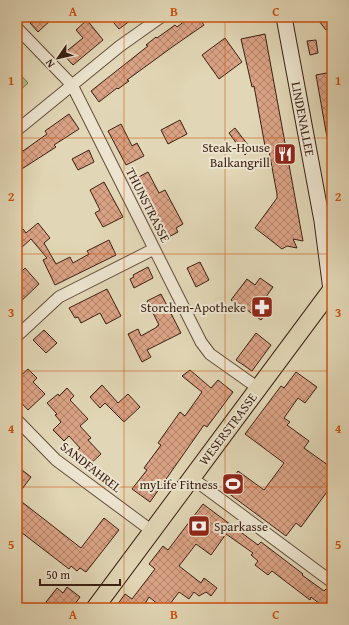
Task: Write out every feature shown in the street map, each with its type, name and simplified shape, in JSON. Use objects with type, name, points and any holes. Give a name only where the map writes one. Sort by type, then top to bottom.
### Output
[{"type":"main road","name":"WESERSTRASSE","points":[[95,608],[332,289]]},
{"type":"street","points":[[17,130],[120,46],[161,17]]},
{"type":"street","name":"LINDENALLEE","points":[[284,17],[327,226],[332,289]]},
{"type":"street","name":"THUNSTRASSE","points":[[17,28],[72,85],[201,342],[210,354],[258,388]]},
{"type":"street","points":[[17,336],[59,297],[154,249]]},
{"type":"street","name":"SANDFAHREL","points":[[17,420],[56,460],[152,531]]},
{"type":"street","points":[[192,478],[332,582]]},
{"type":"green space","points":[[17,71],[28,83],[17,93]]},
{"type":"building","points":[[37,17],[54,17],[38,32],[30,23]]},
{"type":"building","points":[[109,17],[135,17],[119,29]]},
{"type":"building","points":[[190,17],[198,17],[204,25],[99,102],[91,91],[148,46],[146,45],[156,37],[157,38],[175,25],[177,27]]},
{"type":"building","points":[[325,17],[332,17],[332,25],[326,30],[319,21]]},
{"type":"building","points":[[87,20],[103,40],[73,65],[63,54],[83,38],[76,30]]},
{"type":"building","points":[[265,34],[303,241],[293,239],[297,248],[287,246],[282,249],[255,228],[277,198],[277,194],[268,146],[265,146],[254,86],[252,87],[241,39]]},
{"type":"building","points":[[225,38],[242,62],[219,79],[202,55]]},
{"type":"building","points":[[316,40],[318,53],[310,55],[307,41]]},
{"type":"building","points":[[332,72],[332,143],[328,143],[316,75]]},
{"type":"building","points":[[69,114],[79,129],[54,145],[56,147],[17,172],[17,145],[23,151],[47,134],[45,131]]},
{"type":"building","points":[[180,120],[187,134],[168,144],[161,130]]},
{"type":"building","points":[[121,124],[132,146],[137,143],[144,156],[126,165],[108,131]]},
{"type":"building","points":[[235,128],[251,149],[245,155],[229,133]]},
{"type":"building","points":[[89,150],[94,162],[78,170],[72,159]]},
{"type":"building","points":[[148,172],[159,193],[165,190],[183,224],[176,228],[178,232],[163,240],[133,180]]},
{"type":"building","points":[[104,182],[123,217],[103,227],[95,213],[100,210],[90,190]]},
{"type":"building","points":[[38,223],[50,238],[44,243],[56,264],[70,257],[73,263],[89,254],[87,251],[109,240],[116,255],[55,285],[43,260],[47,258],[31,239],[21,248],[17,243],[17,234],[23,229],[26,233]]},
{"type":"building","points":[[200,262],[209,280],[196,287],[187,268]]},
{"type":"building","points":[[148,267],[153,278],[134,288],[130,279],[134,277],[133,275]]},
{"type":"building","points":[[25,268],[39,284],[17,305],[17,276]]},
{"type":"building","points":[[260,278],[273,287],[263,301],[271,307],[261,320],[243,307],[242,309],[231,300],[247,279],[255,285]]},
{"type":"building","points":[[107,289],[121,316],[106,324],[100,313],[81,323],[78,317],[75,318],[69,308]]},
{"type":"building","points":[[161,294],[181,333],[147,350],[151,357],[142,362],[128,334],[138,329],[141,336],[159,325],[147,301]]},
{"type":"building","points":[[44,330],[57,343],[46,353],[33,340]]},
{"type":"building","points":[[256,333],[271,345],[252,371],[236,360]]},
{"type":"building","points":[[28,369],[37,378],[33,382],[45,394],[28,410],[17,398],[17,379]]},
{"type":"building","points":[[190,370],[211,388],[218,380],[233,392],[207,427],[204,425],[150,502],[132,489],[147,470],[144,468],[161,445],[158,443],[180,412],[185,416],[202,392],[182,376]]},
{"type":"building","points":[[296,372],[317,387],[305,403],[298,398],[284,418],[290,422],[287,425],[309,441],[304,448],[332,468],[332,485],[301,527],[296,523],[286,536],[224,490],[238,471],[264,490],[284,463],[245,434],[281,386],[284,388]]},
{"type":"building","points":[[102,385],[118,403],[128,394],[140,407],[124,422],[105,403],[100,408],[90,397]]},
{"type":"building","points":[[67,388],[74,396],[70,400],[88,419],[80,426],[91,438],[88,440],[101,454],[88,466],[75,452],[80,448],[69,436],[64,441],[53,430],[61,422],[55,415],[57,414],[47,403],[58,394],[59,396]]},
{"type":"building","points":[[17,466],[31,477],[22,489],[17,485]]},
{"type":"building","points":[[22,502],[81,548],[104,518],[119,530],[86,572],[80,568],[77,571],[71,566],[69,569],[17,529],[17,508]]},
{"type":"building","points":[[203,504],[258,545],[261,542],[324,591],[326,589],[332,594],[332,608],[325,608],[311,597],[310,600],[272,571],[268,575],[255,565],[258,561],[251,555],[253,553],[226,534],[211,555],[196,544],[179,566],[201,583],[204,578],[217,588],[211,596],[206,592],[199,596],[194,592],[189,599],[179,592],[167,608],[163,608],[149,597],[143,607],[145,608],[115,608],[125,594],[132,599],[155,569],[149,564],[163,546],[168,550]]},
{"type":"building","points":[[67,587],[80,597],[72,608],[54,608],[46,602],[57,588],[63,593]]},
{"type":"place","name":"Steak-House Balkangrill","points":[[285,154]]},
{"type":"place","name":"Storchen-Apotheke","points":[[262,307]]},
{"type":"place","name":"myLife Fitness","points":[[233,484]]},
{"type":"place","name":"Sparkasse","points":[[199,526]]}]
